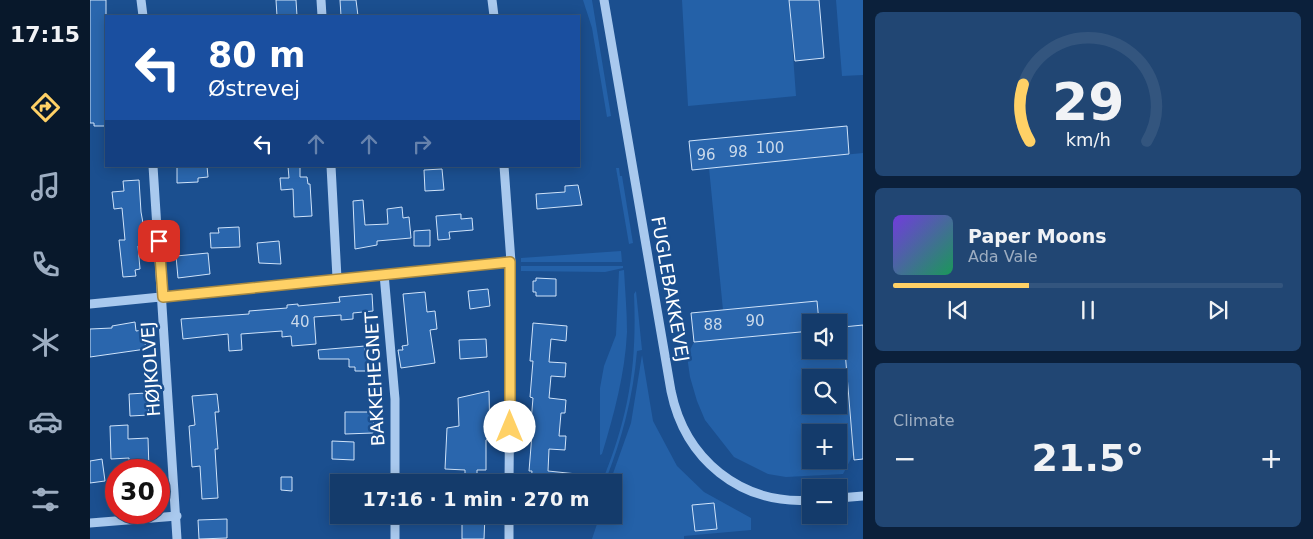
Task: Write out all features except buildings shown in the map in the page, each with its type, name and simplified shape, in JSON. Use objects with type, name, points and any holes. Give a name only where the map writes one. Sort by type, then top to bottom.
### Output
[{"type":"street","points":[[142,0],[143,15]]},
{"type":"street","points":[[321,0],[322,15]]},
{"type":"street","points":[[492,0],[494,15]]},
{"type":"street","name":"FUGLEBAKKEVEJ","points":[[604,0],[669,382],[678,418],[698,452],[712,467],[733,483],[761,496],[792,501],[802,500]]},
{"type":"street","name":"HØJKOLVEJ","points":[[153,167],[163,297],[177,539]]},
{"type":"street","points":[[331,167],[337,278]]},
{"type":"street","points":[[504,167],[510,262],[509,474]]},
{"type":"street","points":[[90,304],[510,262]]},
{"type":"street","name":"BAKKEHEGNET","points":[[384,274],[395,399],[395,474]]},
{"type":"street","points":[[847,497],[863,496]]},
{"type":"street","points":[[90,523],[176,516]]},
{"type":"street","points":[[395,524],[395,539]]},
{"type":"street","points":[[509,524],[509,539]]},
{"type":"shaded area","points":[[583,0],[592,0],[611,116],[607,117],[592,28]]},
{"type":"shaded area","points":[[682,0],[789,0],[796,96],[688,106]]},
{"type":"shaded area","points":[[836,0],[863,0],[863,75],[842,76]]},
{"type":"shaded area","points":[[863,153],[863,325],[854,453],[847,466],[847,424],[802,424],[802,469],[846,469],[843,474],[786,477],[768,474],[734,457],[705,420],[690,377],[687,356],[694,342],[802,332],[802,359],[847,359],[847,314],[818,314],[817,301],[723,310],[709,168]]},
{"type":"shaded area","points":[[616,168],[619,168],[620,176],[622,176],[633,243],[629,244]]},
{"type":"shaded area","points":[[621,251],[622,262],[521,262],[521,258]]},
{"type":"shaded area","points":[[521,266],[623,266],[623,268],[605,272],[521,271]]},
{"type":"shaded area","points":[[624,270],[626,348],[615,409],[602,454],[600,455],[600,388],[604,366],[616,335],[619,271]]},
{"type":"shaded area","points":[[636,291],[642,350],[637,351],[630,402],[622,434],[608,474],[605,474],[619,435],[629,390],[634,344],[634,294]]},
{"type":"shaded area","points":[[642,355],[653,421],[677,466],[704,492],[751,518],[751,530],[684,536],[684,539],[592,539],[597,524],[622,524],[622,474],[613,474],[631,423]]},
{"type":"route","points":[[159,241],[163,297],[510,262],[510,427]]}]
